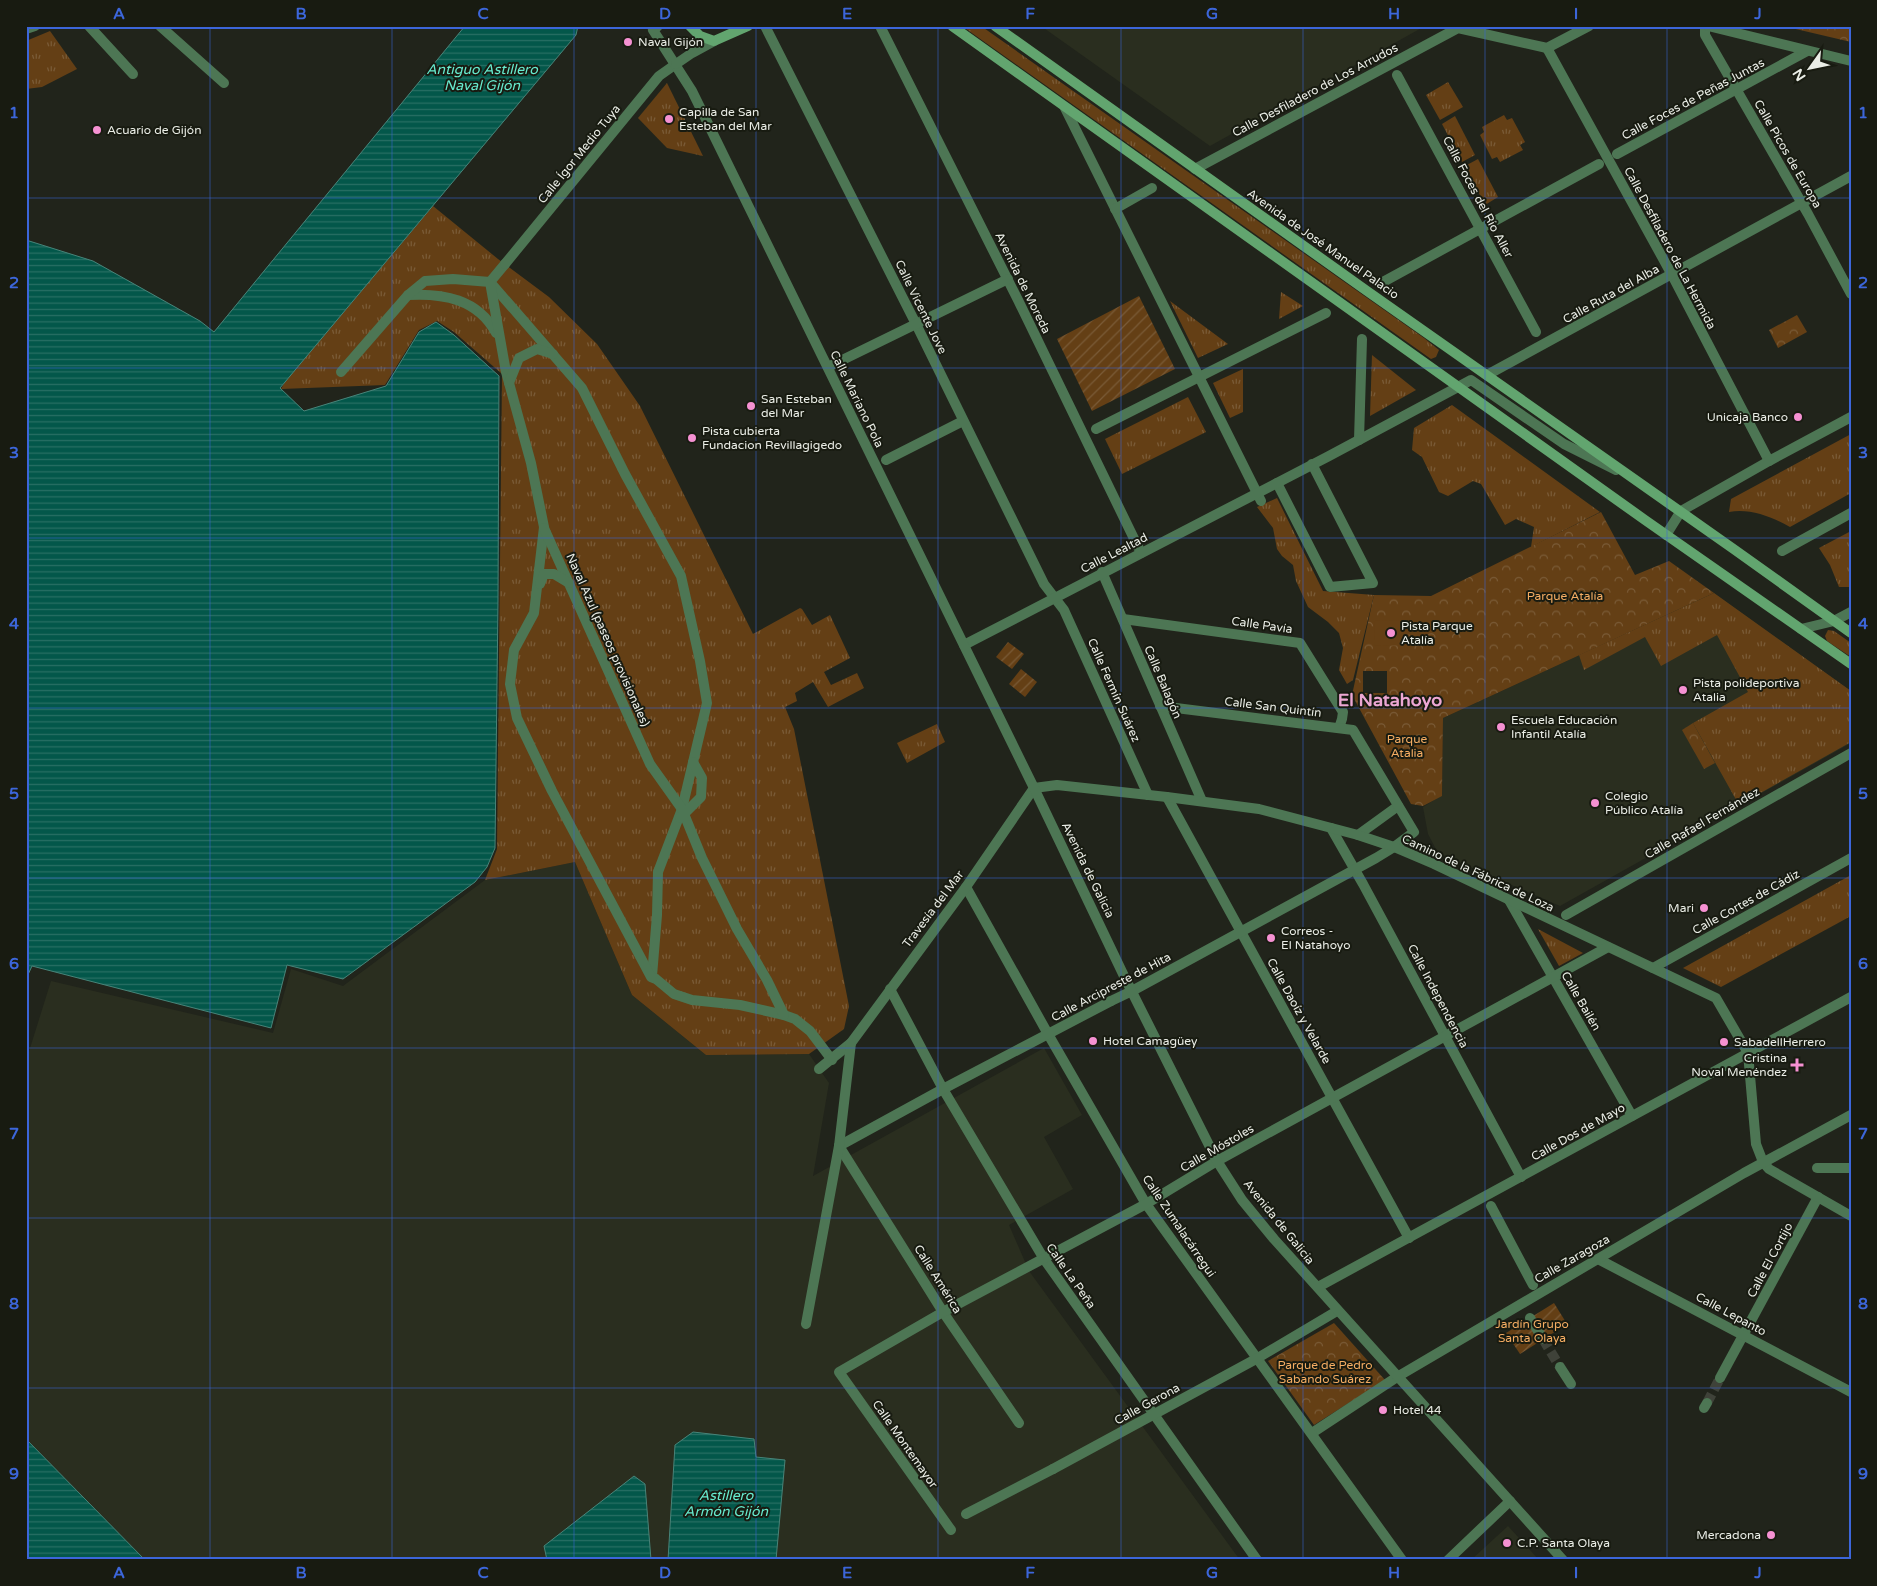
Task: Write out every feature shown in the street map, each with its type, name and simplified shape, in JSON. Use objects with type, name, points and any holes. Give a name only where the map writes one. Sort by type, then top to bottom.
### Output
[{"type":"main road","points":[[690,26],[700,36],[714,41],[748,26]]},
{"type":"main road","points":[[952,26],[1666,535],[1851,664]]},
{"type":"main road","name":"Avenida de José Manuel Palacio","points":[[995,26],[1851,633]]},
{"type":"street","points":[[26,29],[35,26]]},
{"type":"street","points":[[89,26],[133,74]]},
{"type":"street","points":[[160,26],[225,84]]},
{"type":"street","name":"Calle Vicente Jove","points":[[765,26],[916,324],[962,421],[1044,584],[1055,597]]},
{"type":"street","name":"Avenida de Moreda","points":[[880,26],[1008,280],[1141,553]]},
{"type":"street","points":[[1547,48],[1589,26]]},
{"type":"street","points":[[1707,26],[1851,61]]},
{"type":"street","name":"Calle Picos de Europa","points":[[1707,26],[1705,35],[1802,203],[1851,294]]},
{"type":"street","name":"Calle Mariano Pola","points":[[654,28],[692,91],[1034,788]]},
{"type":"street","name":"Calle Desfiladero de Los Arrudos","points":[[1195,169],[1458,28],[1547,48]]},
{"type":"street","name":"Calle Ígor Medio Tuya","points":[[490,282],[659,76],[692,53],[714,41]]},
{"type":"street","name":"Calle Desfiladero de La Hermida","points":[[1547,48],[1672,275],[1768,461]]},
{"type":"street","name":"Calle Foces de Peñas Juntas","points":[[1617,154],[1807,51]]},
{"type":"street","name":"Calle Foces del Río Aller","points":[[1397,75],[1536,332]]},
{"type":"street","points":[[1065,108],[1259,497]]},
{"type":"street","points":[[1383,282],[1599,164]]},
{"type":"street","name":"Calle Ruta del Alba","points":[[1487,375],[1851,176]]},
{"type":"street","points":[[1115,209],[1152,188]]},
{"type":"street","points":[[341,372],[408,295],[425,282],[453,279],[490,282],[582,388],[625,474],[681,576],[700,661],[707,703],[681,814],[658,872],[652,977]]},
{"type":"street","points":[[828,367],[1008,280]]},
{"type":"street","points":[[490,282],[509,383],[531,463],[544,527],[534,613],[514,650],[510,684],[517,718],[552,791],[652,977],[674,994],[692,1000],[740,1005],[784,1015],[795,1020],[810,1031],[832,1060]]},
{"type":"street","points":[[408,295],[429,294],[465,301],[490,322],[501,343]]},
{"type":"street","points":[[1096,429],[1326,313]]},
{"type":"street","points":[[1359,440],[1362,339]]},
{"type":"street","points":[[509,383],[519,358],[536,349],[553,354]]},
{"type":"street","name":"Avenida de José Manuel Palacio","points":[[1458,387],[1471,380],[1564,444],[1637,480]]},
{"type":"street","name":"Calle Lealtad","points":[[964,645],[1102,572],[1259,497],[1277,483],[1458,387]]},
{"type":"street","points":[[1666,535],[1680,512],[1851,416]]},
{"type":"street","points":[[886,460],[962,421]]},
{"type":"street","points":[[1277,483],[1330,587],[1373,582],[1312,464]]},
{"type":"street","points":[[1782,551],[1851,513]]},
{"type":"street","name":"Naval Azul (paseos provisionales)","points":[[544,527],[643,750],[681,814],[737,929],[767,980],[784,1015]]},
{"type":"street","name":"Calle Balagón","points":[[1102,572],[1202,801]]},
{"type":"street","points":[[537,589],[544,574],[554,574],[569,583]]},
{"type":"street","name":"Calle Fermín Suárez","points":[[1055,597],[1064,610],[1148,795]]},
{"type":"street","points":[[1801,629],[1834,621],[1851,612]]},
{"type":"street","name":"Calle Pavía","points":[[1122,619],[1300,643],[1343,712],[1339,728]]},
{"type":"street","name":"Calle San Quintín","points":[[1160,706],[1353,730],[1414,832],[1394,847]]},
{"type":"street","points":[[643,750],[642,762],[653,780],[674,788],[682,784],[692,764]]},
{"type":"street","name":"Calle Rafael Fernández","points":[[1566,915],[1851,753]]},
{"type":"street","points":[[681,814],[701,797],[702,778],[692,764]]},
{"type":"street","name":"Camino de la Fábrica de Loza","points":[[1034,788],[1057,785],[1260,809],[1394,847],[1716,998],[1748,1053]]},
{"type":"street","name":"Travesía del Mar","points":[[820,1069],[850,1043],[966,887],[1034,788]]},
{"type":"street","name":"Avenida de Galicia","points":[[1034,788],[1217,1161],[1242,1200],[1337,1311],[1563,1560]]},
{"type":"street","name":"Calle Daoíz y Velarde","points":[[1167,797],[1409,1238]]},
{"type":"street","points":[[1358,836],[1398,806]]},
{"type":"street","name":"Calle Independencia","points":[[1331,828],[1522,1177]]},
{"type":"street","name":"Calle Arcipreste de Hita","points":[[839,1146],[943,1089],[1132,991],[1394,847]]},
{"type":"street","name":"Calle Cortes de Cádiz","points":[[1653,968],[1851,858]]},
{"type":"street","name":"Calle Zumalacárregui","points":[[966,887],[1146,1204],[1402,1560]]},
{"type":"street","name":"Calle Bailén","points":[[1508,899],[1632,1116]]},
{"type":"street","name":"Calle Móstoles","points":[[839,1372],[943,1312],[1044,1260],[1146,1204],[1217,1161],[1608,947]]},
{"type":"street","name":"Calle La Peña","points":[[890,989],[943,1089],[1044,1260],[1257,1560]]},
{"type":"street","name":"Calle Dos de Mayo","points":[[1318,1288],[1851,998]]},
{"type":"street","points":[[806,1324],[839,1146],[850,1043]]},
{"type":"street","points":[[1748,1053],[1756,1144],[1763,1162],[1769,1170],[1851,1216]]},
{"type":"street","name":"Calle Zaragoza","points":[[1312,1433],[1397,1377],[1763,1162],[1851,1116]]},
{"type":"street","name":"Calle América","points":[[839,1146],[943,1312],[1019,1423]]},
{"type":"street","points":[[1817,1168],[1851,1168]]},
{"type":"street","name":"Calle El Cortijo","points":[[1720,1378],[1818,1198]]},
{"type":"street","points":[[1491,1206],[1534,1285]]},
{"type":"street","name":"Calle Lepanto","points":[[1598,1259],[1851,1392]]},
{"type":"street","name":"Calle Gerona","points":[[966,1514],[1256,1359],[1337,1311]]},
{"type":"street","points":[[1530,1318],[1543,1339]]},
{"type":"street","points":[[1560,1367],[1571,1384]]},
{"type":"street","name":"Calle Montemayor","points":[[839,1372],[951,1530]]},
{"type":"street","points":[[1448,1560],[1510,1501]]},
{"type":"shaded area","points":[[1041,26],[1425,26],[1210,146]]},
{"type":"shaded area","points":[[1714,593],[1851,691],[1851,743],[1560,906],[1438,853],[1428,834],[1423,807],[1442,795],[1443,718]]},
{"type":"shaded area","points":[[575,862],[632,995],[706,1055],[809,1054],[829,1083],[813,1176],[1044,1048],[1082,1115],[1044,1137],[1073,1189],[1009,1225],[1029,1271],[1240,1560],[145,1560],[26,1439],[26,1061],[51,981],[273,1033],[291,969],[343,986],[485,880]]},
{"type":"shaded area","name":"C.P. Santa Olaya","points":[[1508,1526],[1539,1560],[1471,1560]]},
{"type":"green space","points":[[962,26],[981,26],[1424,338],[1439,350],[1436,357],[1431,359]]},
{"type":"green space","points":[[1783,26],[1851,26],[1851,42]]},
{"type":"green space","points":[[50,31],[77,69],[42,87],[26,89],[26,41]]},
{"type":"green space","points":[[1448,82],[1463,107],[1440,120],[1426,95]]},
{"type":"green space","points":[[667,83],[703,156],[667,148],[638,118]]},
{"type":"green space","points":[[1504,115],[1507,120],[1512,118],[1525,142],[1520,145],[1523,150],[1500,162],[1497,157],[1492,159],[1480,135],[1484,132],[1482,127]]},
{"type":"green space","points":[[1455,116],[1475,155],[1462,162],[1442,124]]},
{"type":"green space","points":[[1478,159],[1498,197],[1485,205],[1465,166]]},
{"type":"green space","points":[[433,206],[498,259],[549,297],[597,344],[640,406],[753,634],[800,608],[812,625],[830,615],[850,658],[824,672],[831,685],[857,673],[864,688],[828,707],[813,682],[795,693],[797,701],[785,707],[794,729],[849,1006],[844,1029],[809,1054],[706,1055],[632,995],[575,862],[485,880],[497,849],[502,374],[454,332],[437,321],[419,330],[385,385],[281,389],[286,380]]},
{"type":"green space","points":[[1281,292],[1303,306],[1279,319]]},
{"type":"green space","points":[[1139,296],[1175,369],[1092,411],[1057,339]]},
{"type":"green space","points":[[1170,301],[1228,344],[1198,358]]},
{"type":"green space","points":[[1797,315],[1807,332],[1778,348],[1769,330]]},
{"type":"green space","points":[[1372,355],[1416,390],[1370,416]]},
{"type":"green space","points":[[1243,369],[1243,412],[1230,418],[1213,383]]},
{"type":"green space","points":[[1188,397],[1206,432],[1122,474],[1105,439]]},
{"type":"green space","points":[[1452,405],[1600,512],[1531,547],[1534,527],[1516,519],[1505,525],[1481,484],[1473,481],[1448,496],[1439,492],[1422,457],[1412,450],[1414,428]]},
{"type":"green space","points":[[1851,434],[1851,493],[1790,527],[1753,512],[1729,512],[1731,499]]},
{"type":"green space","points":[[1277,498],[1323,591],[1374,595],[1353,680],[1347,684],[1339,670],[1343,648],[1339,633],[1308,607],[1296,581],[1293,565],[1277,549],[1273,528],[1257,507]]},
{"type":"green space","name":"Parque Atalía","points":[[1601,512],[1635,575],[1669,561],[1714,593],[1443,718],[1442,796],[1423,806],[1411,804],[1352,695],[1374,595],[1431,596]],"holes":[[[1363,671],[1387,671],[1387,693],[1363,693]]]},
{"type":"green space","points":[[1851,531],[1851,587],[1839,587],[1830,565],[1819,548]]},
{"type":"green space","points":[[1714,593],[1851,691],[1851,742],[1739,805],[1693,723],[1748,692],[1717,635],[1661,666],[1645,637],[1584,670],[1579,655]]},
{"type":"green space","name":"Pista Parque Atalía","points":[[1408,620],[1409,645],[1375,646],[1374,621]]},
{"type":"green space","points":[[1828,630],[1834,631],[1851,643],[1851,657],[1827,641],[1825,636]]},
{"type":"green space","points":[[1008,642],[1024,654],[1012,669],[996,657]]},
{"type":"green space","points":[[1021,669],[1037,682],[1025,697],[1009,684]]},
{"type":"green space","points":[[1693,723],[1715,763],[1704,769],[1682,730]]},
{"type":"green space","points":[[937,724],[945,742],[907,763],[897,743]]},
{"type":"green space","points":[[1851,875],[1851,916],[1721,987],[1683,968]]},
{"type":"green space","points":[[1538,929],[1583,953],[1559,966]]},
{"type":"green space","name":"Jardín Grupo Santa Olaya","points":[[1554,1303],[1567,1324],[1520,1354],[1506,1333]]},
{"type":"green space","name":"Parque de Pedro Sabando Suárez","points":[[1334,1323],[1385,1380],[1314,1425],[1268,1361]]},
{"type":"water","name":"Antiguo Astillero Naval Gijón","points":[[465,26],[578,26],[576,35],[280,388],[304,411],[386,386],[419,332],[436,322],[454,335],[499,376],[495,848],[487,867],[475,882],[343,979],[287,965],[271,1028],[32,966],[26,979],[26,240],[93,261],[200,321],[214,332]]},
{"type":"water","name":"Astillero Armón Gijón","points":[[693,1432],[754,1439],[756,1457],[785,1460],[776,1560],[668,1560],[675,1445]]},
{"type":"water","points":[[26,1439],[145,1560],[26,1560]]},
{"type":"water","name":"Astillero Armón Gijón","points":[[634,1476],[645,1484],[651,1560],[547,1560],[544,1546]]},
{"type":"tunnel","points":[[1543,1339],[1560,1367]]},
{"type":"tunnel","points":[[1707,1403],[1720,1378]]},
{"type":"place","name":"Naval Gijón","points":[[628,42]]},
{"type":"place","name":"Capilla de San Esteban del Mar","points":[[669,119]]},
{"type":"place","name":"Acuario de Gijón","points":[[97,130]]},
{"type":"place","name":"San Esteban del Mar","points":[[751,406]]},
{"type":"place","name":"Unicaja Banco","points":[[1798,417]]},
{"type":"place","name":"Pista cubierta Fundacion Revillagigedo","points":[[692,438]]},
{"type":"place","name":"Pista Parque Atalía","points":[[1391,633]]},
{"type":"place","name":"Pista polideportiva Atalia","points":[[1683,690]]},
{"type":"place","name":"Escuela Educación Infantil Atalía","points":[[1501,727]]},
{"type":"place","name":"Colegio Público Atalía","points":[[1595,803]]},
{"type":"place","name":"Mari","points":[[1704,908]]},
{"type":"place","name":"Correos - El Natahoyo","points":[[1271,938]]},
{"type":"place","name":"Hotel Camagüey","points":[[1093,1041]]},
{"type":"place","name":"SabadellHerrero","points":[[1724,1042]]},
{"type":"place","name":"Cristina Noval Menéndez","points":[[1797,1065]]},
{"type":"place","name":"Hotel 44","points":[[1383,1410]]},
{"type":"place","name":"Mercadona","points":[[1771,1535]]},
{"type":"place","name":"C.P. Santa Olaya","points":[[1507,1543]]},
{"type":"district","name":"El Natahoyo","points":[[1390,700]]},
{"type":"park label","name":"Parque Atalia","points":[[1407,746]]}]
